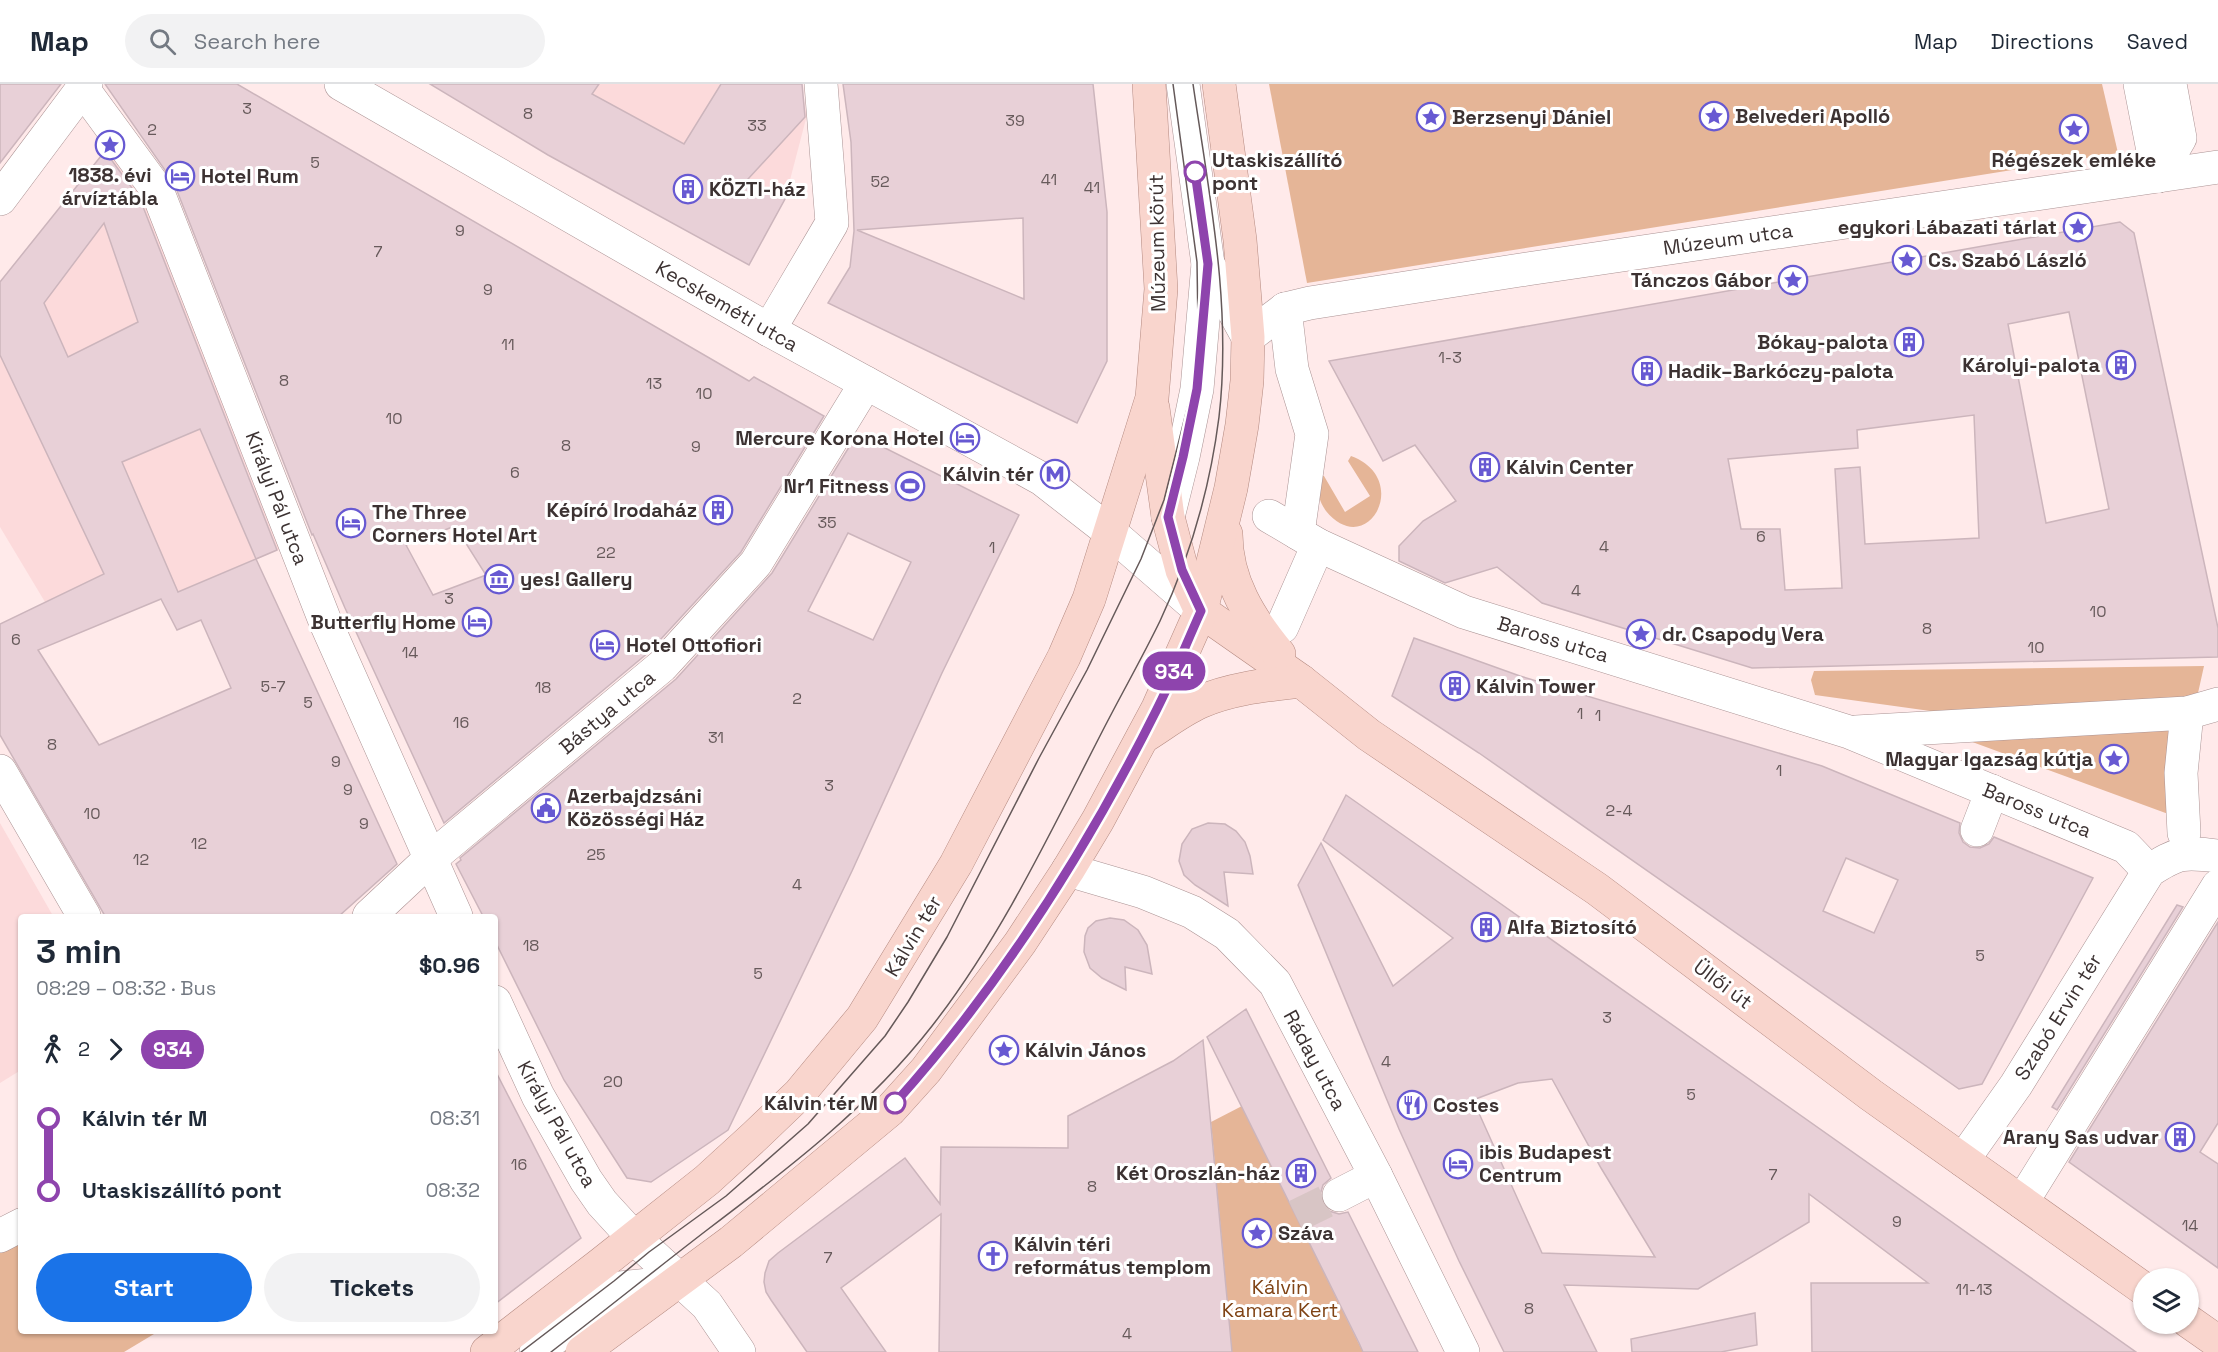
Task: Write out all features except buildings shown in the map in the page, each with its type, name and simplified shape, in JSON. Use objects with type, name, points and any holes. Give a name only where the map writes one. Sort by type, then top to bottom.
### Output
[{"type":"main road","points":[[582,1352],[731,1242],[890,1110],[926,1070],[1020,944],[1068,870],[1098,820],[1158,708],[1201,611],[1227,510],[1242,425],[1247,381],[1248,338],[1240,240],[1219,84]]},
{"type":"main road","name":"Múzeum körút","points":[[1150,85],[1161,289],[1152,398]]},
{"type":"main road","points":[[1152,398],[1168,517],[1182,570],[1201,611],[1301,681]]},
{"type":"main road","name":"Kálvin tér","points":[[487,1352],[707,1179],[799,1094],[862,1018],[956,864],[1064,657],[1089,599],[1152,398]]},
{"type":"main road","points":[[1227,510],[1226,556],[1237,589],[1256,626],[1301,681]]},
{"type":"main road","points":[[1143,737],[1198,703],[1223,694],[1247,688],[1301,681]]},
{"type":"main road","name":"Üllői út","points":[[1301,681],[1369,735],[1597,889],[1871,1095],[2133,1281]]},
{"type":"main road","points":[[2199,1329],[2218,1342]]},
{"type":"street","name":"Kecskeméti utca","points":[[341,84],[769,330],[1042,479],[1110,532]]},
{"type":"street","points":[[769,330],[832,223],[821,84]]},
{"type":"street","name":"Múzeum körút","points":[[1168,517],[1197,389],[1208,264],[1183,84]]},
{"type":"street","points":[[2140,84],[2158,177]]},
{"type":"street","points":[[2158,177],[2180,138],[2170,84]]},
{"type":"street","points":[[0,199],[85,86]]},
{"type":"street","name":"Királyi Pál utca","points":[[85,86],[157,190],[325,621],[455,914]]},
{"type":"street","name":"Múzeum utca","points":[[1248,338],[1285,309],[1310,303],[2218,167]]},
{"type":"street","name":"Múzeum körút","points":[[1208,264],[1248,338]]},
{"type":"street","points":[[1282,627],[1308,539],[1311,434],[1292,369],[1285,309]]},
{"type":"street","name":"Bástya utca","points":[[371,914],[430,859],[662,666],[756,562],[866,383]]},
{"type":"street","name":"Baross utca","points":[[1269,516],[1308,539],[1464,612],[1849,732],[2126,846],[2149,871]]},
{"type":"street","points":[[1110,532],[1201,611]]},
{"type":"street","name":"Baross utca","points":[[1849,732],[2187,713],[2218,704]]},
{"type":"street","points":[[2184,833],[2181,773],[2187,713]]},
{"type":"street","points":[[0,771],[78,914]]},
{"type":"street","points":[[1977,830],[1992,791]]},
{"type":"street","points":[[2149,871],[2171,856],[2189,854],[2218,856]]},
{"type":"street","name":"Ráday utca","points":[[1068,870],[1143,892],[1192,912],[1227,934],[1275,983],[1376,1176],[1463,1352]]},
{"type":"street","name":"Szabó Ervin tér","points":[[1963,1160],[2016,1085],[2149,871]]},
{"type":"street","points":[[2022,1202],[2218,886]]},
{"type":"street","name":"Királyi Pál utca","points":[[498,1009],[538,1096],[586,1180],[602,1203],[679,1282],[707,1305],[739,1352]]},
{"type":"street","points":[[1339,1194],[1376,1176]]},
{"type":"street","points":[[0,1236],[18,1227]]},
{"type":"street","points":[[620,1288],[634,1238]]},
{"type":"street","points":[[536,1352],[620,1288],[679,1282]]},
{"type":"shaded area","points":[[599,84],[800,84],[807,115],[785,199],[749,265],[548,155]]},
{"type":"shaded area","points":[[110,145],[155,211],[283,548],[63,640],[45,602],[0,527],[0,282]]},
{"type":"shaded area","points":[[0,823],[52,914],[18,914],[18,1072],[0,1083]]},
{"type":"green space","points":[[1269,84],[2102,84],[2118,153],[1307,283]]},
{"type":"green space","points":[[1351,456],[1369,467],[1379,481],[1381,497],[1377,511],[1368,522],[1356,527],[1341,524],[1326,511],[1319,498],[1318,489],[1319,475],[1324,476],[1345,512],[1370,496],[1348,461]]},
{"type":"green space","points":[[2204,666],[2171,815],[1956,736],[1952,714],[1815,695],[1811,680],[1814,671]]},
{"type":"green space","name":"Kálvin Kamara Kert","points":[[1242,1106],[1363,1352],[1232,1352],[1211,1122]]},
{"type":"green space","points":[[18,1235],[18,1334],[154,1334],[124,1352],[0,1352],[0,1244]]},
{"type":"tunnel","points":[[1296,1216],[1339,1195]]},
{"type":"tram line","points":[[521,1352],[649,1252],[726,1196],[808,1124],[885,1036],[947,937],[1087,670],[1141,559],[1164,500],[1192,389],[1198,327],[1197,262],[1173,84]]},
{"type":"tram line","points":[[551,1352],[826,1136],[908,1056],[957,992],[1003,919],[1153,635],[1181,572],[1197,522],[1210,470],[1219,417],[1223,333],[1221,291],[1212,208],[1193,84]]},
{"type":"bus line","name":"934","points":[[895,1103],[926,1070],[1020,944],[1068,870],[1098,820],[1158,708],[1201,611],[1182,570],[1168,517],[1197,389],[1208,264],[1195,172]]},
{"type":"place","name":"Belvederi Apolló","points":[[1714,116]]},
{"type":"place","name":"Berzsenyi Dániel","points":[[1431,117]]},
{"type":"place","name":"Régészek emléke","points":[[2074,129]]},
{"type":"place","name":"1838. évi árvíztábla","points":[[110,145]]},
{"type":"place","name":"Utaskiszállító pont","points":[[1195,172]]},
{"type":"place","name":"Hotel Rum","points":[[180,176]]},
{"type":"place","name":"KÖZTI-ház","points":[[688,189]]},
{"type":"place","name":"egykori Lábazati tárlat","points":[[2078,227]]},
{"type":"place","name":"Cs. Szabó László","points":[[1907,260]]},
{"type":"place","name":"Tánczos Gábor","points":[[1793,280]]},
{"type":"place","name":"Bókay-palota","points":[[1909,342]]},
{"type":"place","name":"Károlyi-palota","points":[[2121,365]]},
{"type":"place","name":"Hadik–Barkóczy-palota","points":[[1647,371]]},
{"type":"place","name":"Mercure Korona Hotel","points":[[965,438]]},
{"type":"place","name":"Kálvin Center","points":[[1485,467]]},
{"type":"place","name":"Kálvin tér","points":[[1055,474]]},
{"type":"place","name":"Nr1 Fitness","points":[[910,486]]},
{"type":"place","name":"Képíró Irodaház","points":[[718,510]]},
{"type":"place","name":"The Three Corners Hotel Art","points":[[351,523]]},
{"type":"place","name":"yes! Gallery","points":[[499,579]]},
{"type":"place","name":"Butterfly Home","points":[[477,622]]},
{"type":"place","name":"dr. Csapody Vera","points":[[1641,634]]},
{"type":"place","name":"Hotel Ottofiori","points":[[605,645]]},
{"type":"place","name":"Kálvin Tower","points":[[1455,686]]},
{"type":"place","name":"Magyar Igazság kútja","points":[[2114,759]]},
{"type":"place","name":"Azerbajdzsáni Közösségi Ház","points":[[546,808]]},
{"type":"place","name":"Alfa Biztosító","points":[[1486,927]]},
{"type":"place","name":"Kálvin János","points":[[1004,1050]]},
{"type":"place","name":"Kálvin tér M","points":[[895,1103]]},
{"type":"place","name":"Costes","points":[[1412,1105]]},
{"type":"place","name":"Arany Sas udvar","points":[[2180,1137]]},
{"type":"place","name":"ibis Budapest Centrum","points":[[1458,1164]]},
{"type":"place","name":"Két Oroszlán-ház","points":[[1301,1173]]},
{"type":"place","name":"Száva","points":[[1257,1233]]},
{"type":"place","name":"Kálvin téri református templom","points":[[993,1256]]}]
